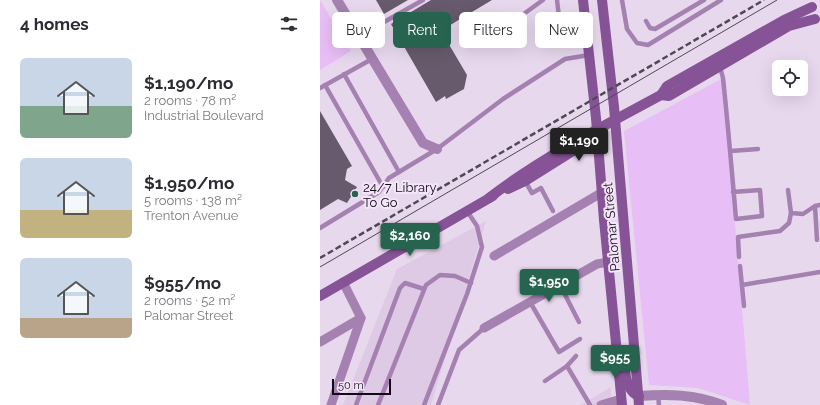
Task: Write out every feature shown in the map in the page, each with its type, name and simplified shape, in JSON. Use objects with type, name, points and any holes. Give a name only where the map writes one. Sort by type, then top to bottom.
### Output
[{"type":"main road","name":"Palomar Street","points":[[583,0],[616,342],[624,403]]},
{"type":"main road","name":"Palomar Street","points":[[602,0],[615,120],[639,401]]},
{"type":"main road","points":[[488,198],[525,181],[615,120],[661,95],[666,86],[814,3],[818,21],[790,26],[669,96],[661,95]]},
{"type":"main road","points":[[320,296],[467,211],[488,198],[513,179],[597,133]]},
{"type":"main road","points":[[616,342],[628,386],[639,401]]},
{"type":"street","points":[[337,0],[423,143],[437,149]]},
{"type":"street","points":[[494,256],[601,193]]},
{"type":"street","points":[[484,328],[597,264],[608,262]]},
{"type":"street","points":[[332,405],[361,318],[343,282]]},
{"type":"street","points":[[320,342],[361,318]]},
{"type":"street","points":[[639,401],[694,397],[722,405]]},
{"type":"street","points":[[601,405],[624,403]]},
{"type":"lane","points":[[385,21],[423,0]]},
{"type":"lane","points":[[526,12],[543,0]]},
{"type":"lane","points":[[557,0],[558,12]]},
{"type":"lane","points":[[622,0],[627,29],[637,43],[648,45],[721,0]]},
{"type":"lane","points":[[646,21],[650,28],[655,29],[704,0]]},
{"type":"lane","points":[[320,228],[379,192],[389,178],[437,149],[503,99],[565,60],[589,55]]},
{"type":"lane","points":[[320,88],[372,59]]},
{"type":"lane","points":[[720,66],[723,78],[731,151],[733,192],[736,219],[762,216],[760,190],[733,192]]},
{"type":"lane","points":[[344,74],[399,172]]},
{"type":"lane","points":[[325,85],[383,187]]},
{"type":"lane","points":[[731,151],[758,149]]},
{"type":"lane","points":[[525,181],[532,193],[541,188],[553,210]]},
{"type":"lane","points":[[739,257],[738,237],[780,231],[789,224],[791,213],[788,190]]},
{"type":"lane","points":[[791,213],[802,214],[818,205]]},
{"type":"lane","points":[[817,240],[818,205]]},
{"type":"lane","points":[[424,405],[471,283],[482,247],[478,226],[467,211]]},
{"type":"lane","points":[[740,266],[744,306]]},
{"type":"lane","points":[[742,285],[820,272]]},
{"type":"lane","points":[[378,405],[426,285],[440,275],[455,276],[471,283]]},
{"type":"lane","points":[[356,405],[400,288],[405,283],[424,289]]},
{"type":"lane","points":[[560,285],[579,322]]},
{"type":"lane","points":[[530,302],[559,352],[580,339]]},
{"type":"lane","points":[[438,405],[459,350],[484,328]]},
{"type":"lane","points":[[545,381],[567,366],[576,356]]},
{"type":"lane","points":[[567,366],[590,405]]},
{"type":"shaded area","points":[[320,0],[332,20],[332,48],[349,48],[351,51],[320,70]]},
{"type":"shaded area","points":[[723,78],[750,405],[698,388],[649,385],[624,131]]},
{"type":"shaded area","points":[[486,221],[431,405],[343,405],[397,269]]},
{"type":"shaded area","points":[[611,387],[611,405],[580,405]]},
{"type":"building","points":[[376,0],[408,0],[385,13]]},
{"type":"building","points":[[431,0],[492,0],[472,12],[459,12],[459,20],[451,25],[451,12],[411,12]]},
{"type":"building","points":[[405,48],[451,48],[467,75],[464,89],[446,99],[445,96],[436,102]]},
{"type":"building","points":[[320,111],[352,166],[347,169],[345,180],[357,187],[347,203],[338,199],[320,210]]},
{"type":"tram line","points":[[320,267],[777,0]]},
{"type":"railway","points":[[320,258],[764,0]]},
{"type":"place","name":"24/7 Library To Go","points":[[355,194]]}]
